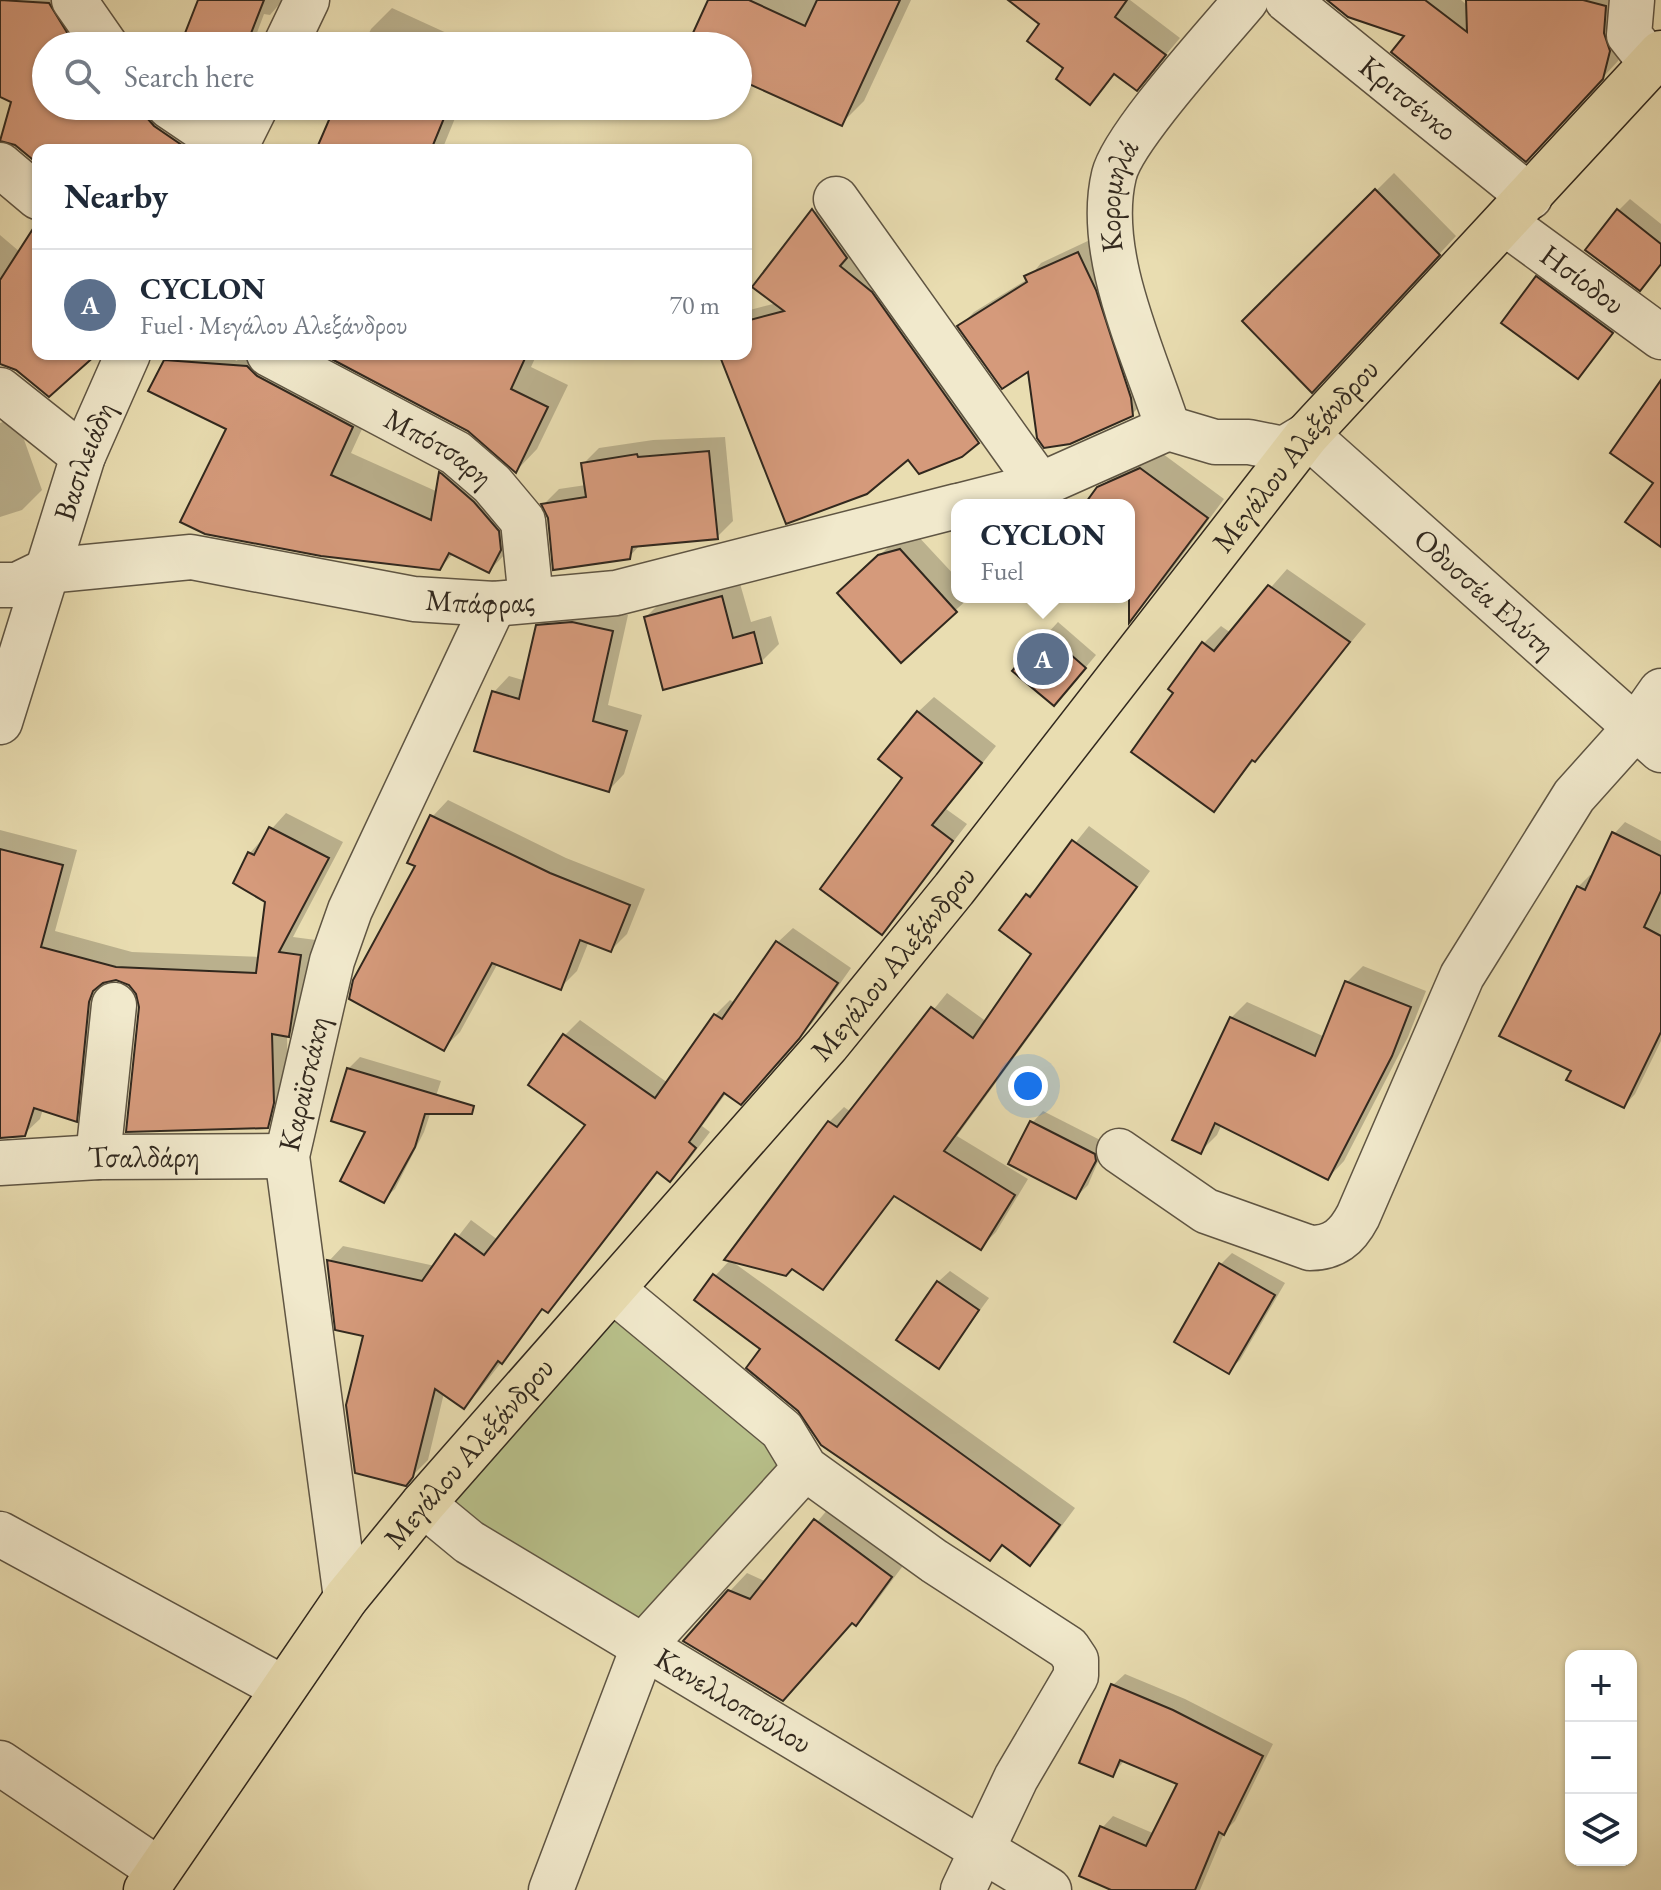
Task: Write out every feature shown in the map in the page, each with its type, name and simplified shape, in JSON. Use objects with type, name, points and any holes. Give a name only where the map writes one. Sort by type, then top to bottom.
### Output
[{"type":"main road","name":"Μεγάλου Αλεξάνδρου","points":[[153,1880],[346,1598],[423,1504],[776,1105],[945,901],[1307,435],[1656,58]]},
{"type":"street","points":[[74,0],[96,32]]},
{"type":"street","points":[[292,32],[307,0]]},
{"type":"street","name":"Κορομηλά","points":[[1168,428],[1112,255],[1114,172],[1141,128],[1246,0]]},
{"type":"street","name":"Κριτσένκο","points":[[1287,0],[1517,210]]},
{"type":"street","points":[[1632,0],[1629,35],[1656,58]]},
{"type":"street","points":[[190,120],[225,144]]},
{"type":"street","points":[[237,144],[249,120]]},
{"type":"street","points":[[0,165],[32,192]]},
{"type":"street","points":[[836,199],[1040,485]]},
{"type":"street","name":"Ησίοδου","points":[[1517,210],[1661,337]]},
{"type":"street","name":"Βασιλειάδη","points":[[0,722],[83,456],[125,360]]},
{"type":"street","name":"Μπότσαρη","points":[[280,360],[456,453],[492,484],[523,521],[512,602]]},
{"type":"street","points":[[0,390],[83,456]]},
{"type":"street","points":[[1168,428],[1215,442],[1249,442],[1284,449],[1307,435]]},
{"type":"street","name":"Μπάφρας","points":[[986,499],[1040,485],[1168,428]]},
{"type":"street","name":"Οδυσσέα Ελύτη","points":[[1307,435],[1648,739]]},
{"type":"street","name":"Μπάφρας","points":[[0,585],[17,585],[46,571],[191,557],[414,599],[512,602],[616,593],[951,508]]},
{"type":"street","name":"Καραϊσκάκη","points":[[346,1598],[287,1156],[332,961],[350,910],[512,602]]},
{"type":"street","points":[[1119,1151],[1224,1219],[1310,1248],[1324,1248],[1340,1241],[1358,1216],[1462,976],[1574,796],[1648,739],[1661,691]]},
{"type":"street","points":[[98,1157],[114,1005]]},
{"type":"street","name":"Τσαλδάρη","points":[[0,1163],[98,1157],[287,1156]]},
{"type":"street","points":[[613,1290],[782,1430],[805,1468],[934,1561],[1068,1648],[1076,1660],[1076,1676],[979,1850],[963,1890]]},
{"type":"street","points":[[551,1890],[644,1645],[805,1468]]},
{"type":"street","name":"Κανελλοπούλου","points":[[423,1504],[469,1542],[1049,1890]]},
{"type":"street","points":[[0,1534],[283,1688]]},
{"type":"street","points":[[0,1763],[153,1880]]},
{"type":"green space","points":[[613,1290],[794,1446],[644,1645],[423,1504]]},
{"type":"building","points":[[0,0],[49,3],[67,32],[32,32],[32,120],[149,120],[180,144],[32,144],[32,159],[15,145],[0,141],[11,102],[0,97]]},
{"type":"building","points":[[198,0],[264,0],[251,32],[185,32]]},
{"type":"building","points":[[708,0],[749,0],[805,26],[817,0],[900,0],[842,126],[752,85],[752,32],[693,32]]},
{"type":"building","points":[[1008,0],[1127,0],[1115,17],[1166,55],[1137,91],[1114,74],[1090,105],[1056,79],[1063,68],[1027,41],[1039,24]]},
{"type":"building","points":[[1327,0],[1425,0],[1467,32],[1466,0],[1583,0],[1606,6],[1604,33],[1610,51],[1603,79],[1526,162],[1391,52],[1404,36],[1348,17]]},
{"type":"building","points":[[329,120],[443,120],[433,144],[319,144]]},
{"type":"building","points":[[1375,189],[1440,255],[1312,393],[1242,321]]},
{"type":"building","points":[[812,209],[847,258],[840,266],[872,292],[979,443],[962,457],[919,474],[908,460],[867,494],[786,524],[721,360],[752,360],[752,319],[784,311],[752,287]]},
{"type":"building","points":[[1617,209],[1661,244],[1661,264],[1640,291],[1585,250]]},
{"type":"building","points":[[32,230],[32,360],[90,360],[49,397],[16,370],[0,364],[0,280]]},
{"type":"building","points":[[1078,252],[1096,290],[1131,398],[1133,416],[1070,444],[1044,448],[1037,438],[1028,372],[1002,389],[957,326],[1027,282],[1024,276]]},
{"type":"building","points":[[1536,276],[1613,333],[1578,379],[1501,323]]},
{"type":"building","points":[[164,360],[247,366],[257,376],[353,427],[331,475],[431,520],[439,472],[474,502],[499,531],[501,550],[489,573],[449,553],[440,570],[321,556],[205,534],[180,522],[226,429],[148,391]]},
{"type":"building","points":[[333,360],[524,360],[511,389],[548,407],[516,473],[468,431]]},
{"type":"building","points":[[1661,380],[1661,547],[1625,522],[1653,483],[1610,453]]},
{"type":"building","points":[[709,451],[718,539],[632,547],[630,559],[553,570],[548,518],[541,504],[586,497],[581,463],[637,454],[638,457]]},
{"type":"building","points":[[1140,468],[1208,518],[1129,623],[1129,603],[1135,603],[1135,499],[1088,499],[1097,487]]},
{"type":"building","points":[[900,549],[957,612],[901,663],[837,593],[878,555]]},
{"type":"building","points":[[1268,585],[1350,642],[1255,762],[1252,760],[1214,812],[1131,752],[1173,693],[1168,689],[1202,642],[1214,651]]},
{"type":"building","points":[[722,596],[733,638],[754,632],[762,663],[663,690],[644,617]]},
{"type":"building","points":[[572,622],[613,631],[593,721],[627,731],[609,792],[474,751],[492,691],[519,699],[536,625]]},
{"type":"building","points":[[1045,632],[1086,668],[1054,706],[1012,671]]},
{"type":"building","points":[[917,711],[982,763],[932,825],[953,841],[882,935],[820,889],[902,778],[878,759]]},
{"type":"building","points":[[430,815],[550,873],[630,905],[611,952],[580,940],[561,990],[492,963],[444,1051],[349,999],[353,980],[415,866],[407,863]]},
{"type":"building","points":[[269,827],[329,858],[279,952],[301,955],[289,1037],[272,1034],[274,1103],[268,1128],[126,1132],[139,1007],[136,994],[129,985],[116,980],[103,983],[93,991],[89,1002],[77,1122],[34,1108],[25,1136],[0,1138],[0,849],[63,865],[41,947],[116,967],[256,973],[265,902],[233,883],[248,852],[254,855]]},
{"type":"building","points":[[1612,832],[1661,856],[1661,891],[1644,927],[1661,936],[1661,1032],[1624,1108],[1566,1080],[1571,1071],[1499,1036],[1577,886],[1585,890]]},
{"type":"building","points":[[1072,840],[1137,887],[944,1151],[1015,1195],[981,1250],[894,1196],[823,1290],[792,1269],[786,1276],[724,1260],[828,1121],[837,1127],[931,1007],[973,1038],[1031,954],[999,930],[1026,894],[1030,897]]},
{"type":"building","points":[[776,941],[838,983],[799,1039],[741,1105],[724,1093],[689,1142],[696,1148],[670,1182],[657,1172],[548,1313],[542,1309],[502,1364],[498,1361],[464,1409],[435,1389],[413,1477],[406,1486],[355,1473],[346,1405],[363,1336],[335,1330],[327,1260],[422,1281],[455,1234],[484,1255],[585,1125],[528,1085],[563,1034],[655,1098],[714,1014],[722,1019]]},
{"type":"building","points":[[1345,981],[1411,1007],[1392,1056],[1328,1180],[1215,1123],[1201,1154],[1172,1140],[1230,1017],[1315,1056]]},
{"type":"building","points":[[347,1068],[474,1106],[472,1114],[425,1114],[415,1147],[384,1203],[340,1181],[365,1132],[331,1121]]},
{"type":"building","points":[[1030,1121],[1095,1154],[1096,1161],[1076,1199],[1008,1164]]},
{"type":"building","points":[[1219,1263],[1275,1295],[1229,1374],[1174,1342]]},
{"type":"building","points":[[713,1274],[1060,1525],[1030,1566],[1002,1545],[990,1561],[821,1445],[798,1411],[746,1368],[760,1349],[694,1300]]},
{"type":"building","points":[[937,1281],[979,1310],[939,1369],[896,1340]]},
{"type":"building","points":[[814,1519],[892,1577],[856,1626],[852,1623],[783,1701],[683,1641],[728,1590],[750,1599]]},
{"type":"building","points":[[1111,1684],[1173,1710],[1263,1756],[1224,1835],[1219,1832],[1195,1890],[1111,1890],[1079,1876],[1100,1826],[1146,1846],[1177,1784],[1120,1760],[1113,1777],[1079,1763]]},
{"type":"place","name":"CYCLON","points":[[1043,659]]}]
